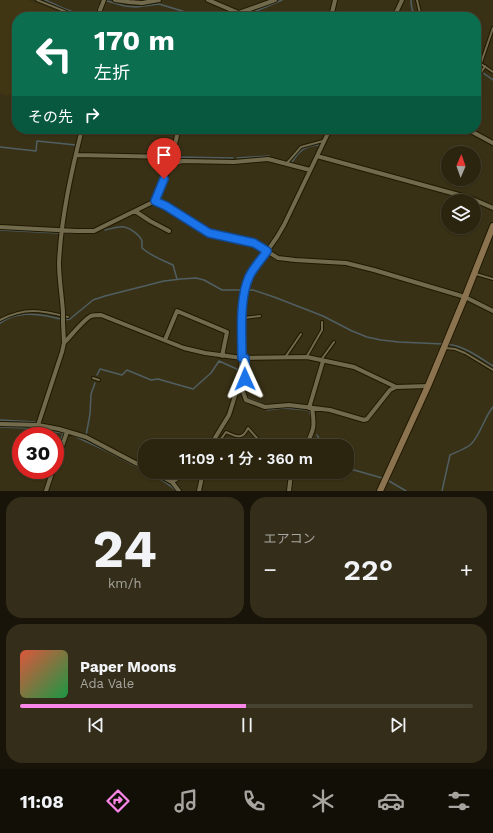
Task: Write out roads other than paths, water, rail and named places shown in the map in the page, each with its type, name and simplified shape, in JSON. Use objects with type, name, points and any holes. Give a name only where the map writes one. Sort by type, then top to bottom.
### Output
[{"type":"street","points":[[100,12],[104,0]]},
{"type":"street","points":[[115,0],[142,3],[159,0]]},
{"type":"street","points":[[208,0],[237,12]]},
{"type":"street","points":[[242,12],[275,0]]},
{"type":"street","points":[[332,12],[335,0]]},
{"type":"street","points":[[396,12],[402,0]]},
{"type":"street","points":[[38,425],[56,373],[64,343],[59,265],[61,230],[81,134]]},
{"type":"street","points":[[173,164],[172,157],[178,134]]},
{"type":"street","points":[[328,134],[278,237],[250,276],[245,287],[242,303],[245,379],[243,392],[246,400],[264,408],[289,405],[330,410],[364,420],[367,419],[390,390],[396,386]]},
{"type":"street","points":[[476,134],[493,143]]},
{"type":"street","points":[[76,156],[172,157]]},
{"type":"street","points":[[317,156],[470,198],[493,208]]},
{"type":"street","points":[[0,227],[94,231],[155,201],[169,168],[173,164],[182,162],[234,162],[268,159],[310,170]]},
{"type":"street","points":[[155,201],[166,206],[209,233],[254,243],[278,258],[346,263],[374,270],[465,297],[493,312]]},
{"type":"street","points":[[135,210],[150,221],[170,232]]},
{"type":"street","points":[[380,491],[428,386],[493,226]]},
{"type":"street","points":[[165,340],[177,312],[227,332],[222,356]]},
{"type":"street","points":[[64,343],[86,320],[96,314],[184,348],[204,353],[244,358],[307,357],[354,367],[396,386],[428,386]]},
{"type":"street","points":[[214,439],[229,415],[240,383],[244,358]]},
{"type":"street","points":[[309,439],[314,423],[311,408],[321,361]]},
{"type":"street","points":[[0,424],[38,425],[59,429],[93,440],[137,464]]},
{"type":"street","points":[[64,441],[67,432]]},
{"type":"street","points":[[46,491],[51,479]]},
{"type":"street","points":[[167,479],[172,482],[179,491]]},
{"type":"street","points":[[172,482],[176,479]]},
{"type":"street","points":[[199,491],[202,479]]},
{"type":"street","points":[[289,491],[290,479]]},
{"type":"lane","points":[[37,0],[67,12]]},
{"type":"lane","points":[[417,0],[420,12]]},
{"type":"lane","points":[[481,60],[493,28]]},
{"type":"lane","points":[[481,64],[493,72]]},
{"type":"lane","points":[[481,72],[485,66]]},
{"type":"lane","points":[[286,164],[301,147],[324,141]]},
{"type":"lane","points":[[474,273],[493,279]]},
{"type":"lane","points":[[0,320],[11,314],[36,310],[68,317]]},
{"type":"lane","points":[[242,318],[260,316]]},
{"type":"lane","points":[[307,357],[322,330],[322,322]]},
{"type":"lane","points":[[285,357],[301,334]]},
{"type":"lane","points":[[321,361],[334,342]]},
{"type":"lane","points":[[445,346],[465,353],[493,370]]},
{"type":"lane","points":[[94,378],[99,380]]},
{"type":"lane","points":[[221,439],[226,432],[238,437],[244,436],[248,428],[258,439]]},
{"type":"waterway","points":[[45,0],[74,12]]},
{"type":"waterway","points":[[254,12],[282,0]]},
{"type":"waterway","points":[[411,0],[414,12]]},
{"type":"waterway","points":[[107,1],[125,6],[136,7],[159,4],[185,12]]},
{"type":"waterway","points":[[97,12],[99,6]]},
{"type":"waterway","points":[[481,72],[493,80]]},
{"type":"waterway","points":[[0,147],[36,151],[37,141],[76,145]]},
{"type":"waterway","points":[[292,162],[297,154],[303,149],[310,146],[319,145]]},
{"type":"waterway","points":[[237,158],[269,156]]},
{"type":"waterway","points":[[175,157],[233,158]]},
{"type":"waterway","points":[[105,230],[117,227],[132,230],[141,239],[142,248],[145,251],[173,265],[177,279]]},
{"type":"waterway","points":[[0,230],[59,233]]},
{"type":"waterway","points":[[64,233],[76,233]]},
{"type":"waterway","points":[[0,323],[6,319],[25,314],[68,320],[93,300],[105,296],[164,281],[196,278],[204,280],[222,290],[253,290],[274,297],[323,316],[367,337],[399,342],[443,344]]},
{"type":"waterway","points":[[447,344],[465,349],[493,366]]},
{"type":"waterway","points":[[97,375],[100,369],[122,375],[127,370],[151,380],[158,379],[193,389],[211,373],[219,361],[239,370]]},
{"type":"waterway","points":[[86,436],[90,414],[91,394],[95,383]]},
{"type":"waterway","points":[[248,398],[261,403]]},
{"type":"waterway","points":[[442,491],[450,455],[470,445],[493,407]]},
{"type":"waterway","points":[[267,410],[283,408],[309,410],[311,417]]},
{"type":"waterway","points":[[0,420],[35,422]]},
{"type":"waterway","points":[[0,427],[12,427]]},
{"type":"waterway","points":[[70,434],[138,467]]},
{"type":"waterway","points":[[317,435],[319,439]]},
{"type":"waterway","points":[[354,470],[382,478]]},
{"type":"waterway","points":[[159,479],[176,491]]},
{"type":"waterway","points":[[389,481],[406,491]]}]
